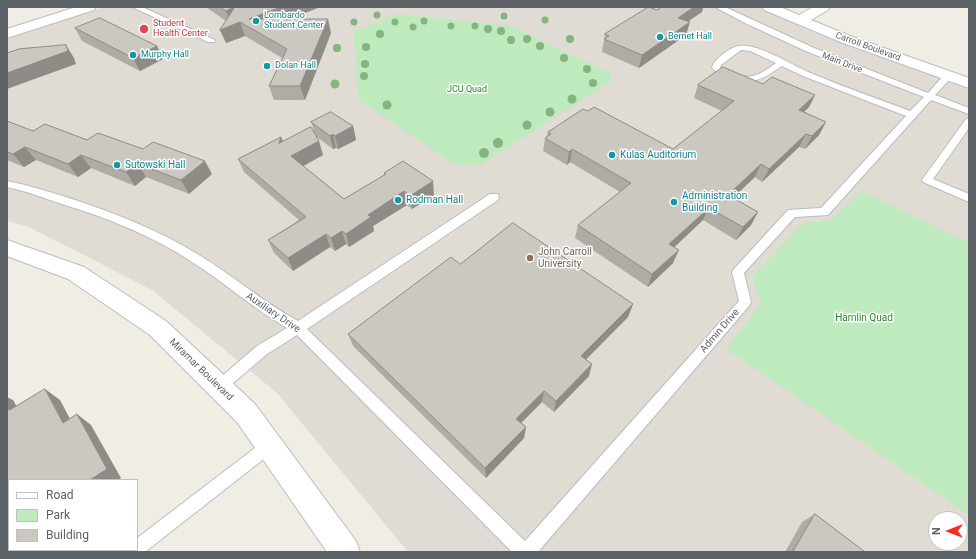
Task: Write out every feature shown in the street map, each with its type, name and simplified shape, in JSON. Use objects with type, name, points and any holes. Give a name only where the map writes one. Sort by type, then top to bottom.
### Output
[{"type":"street","points":[[7,34],[89,7]]},
{"type":"street","name":"Carroll Boulevard","points":[[769,7],[848,40],[969,83]]},
{"type":"street","points":[[800,20],[823,7]]},
{"type":"street","name":"Miramar Boulevard","points":[[7,248],[76,273],[158,328],[246,413],[346,552]]},
{"type":"lane","points":[[136,7],[211,40]]},
{"type":"lane","name":"Main Drive","points":[[719,7],[761,29],[812,51],[969,111]]},
{"type":"lane","points":[[781,63],[756,79],[750,81],[744,81],[728,75],[717,70],[716,67],[717,64],[735,50],[740,48],[752,50],[912,115]]},
{"type":"lane","name":"Admin Drive","points":[[526,552],[745,302],[738,272],[792,213],[824,212],[948,76]]},
{"type":"lane","points":[[969,121],[927,180],[969,198]]},
{"type":"lane","name":"Auxiliary Drive","points":[[7,184],[22,187],[100,212],[162,238],[197,259],[270,312],[298,328],[526,552]]},
{"type":"lane","points":[[219,387],[262,350],[298,328],[494,198]]},
{"type":"lane","points":[[138,547],[270,446]]},
{"type":"shaded area","name":"John Carroll University","points":[[105,7],[758,7],[810,31],[969,89],[969,552],[408,552],[277,393],[152,290],[29,227],[7,221],[7,39]]},
{"type":"green space","name":"JCU Quad","points":[[397,14],[510,26],[610,73],[612,81],[480,165],[454,164],[359,100],[353,32]]},
{"type":"green space","name":"Hamlin Quad","points":[[862,191],[969,243],[969,515],[968,511],[963,511],[726,349],[761,304],[752,277],[803,223],[831,220]]},
{"type":"building","points":[[221,7],[234,7],[226,11]]},
{"type":"building","points":[[235,7],[281,7],[249,19],[328,19],[300,86],[269,86],[287,49],[240,22],[220,30]]},
{"type":"building","points":[[649,7],[657,10],[662,7],[694,7],[678,18],[690,22],[642,55],[604,39],[609,36],[605,34]]},
{"type":"building","points":[[100,18],[157,46],[133,58],[75,28]]},
{"type":"building","points":[[66,45],[68,51],[7,73],[7,53],[19,49]]},
{"type":"building","name":"Administration Building","points":[[723,67],[763,84],[772,77],[815,95],[799,110],[826,122],[812,136],[806,134],[769,169],[761,164],[728,195],[758,212],[743,227],[709,208],[669,244],[679,250],[652,274],[578,225],[631,183],[572,149],[569,152],[545,138],[551,134],[548,132],[583,109],[588,111],[594,107],[673,149],[734,101],[698,85]]},
{"type":"building","points":[[331,112],[353,126],[335,136],[333,134],[330,136],[311,122]]},
{"type":"building","points":[[7,121],[33,131],[45,124],[87,140],[98,133],[143,149],[153,142],[205,161],[181,180],[138,164],[126,172],[81,155],[68,164],[25,147],[13,154],[7,152]]},
{"type":"building","points":[[311,127],[319,141],[291,156],[344,199],[386,174],[384,173],[403,161],[433,181],[410,196],[404,191],[368,215],[371,217],[346,234],[342,231],[331,238],[326,234],[288,258],[268,240],[306,217],[238,159],[281,137],[279,143]]},
{"type":"building","points":[[513,223],[633,304],[581,356],[592,364],[556,401],[544,391],[516,419],[526,427],[485,468],[348,334],[451,257],[460,264]]},
{"type":"building","points":[[45,389],[63,423],[77,414],[107,469],[92,479],[8,479],[8,551],[34,551],[32,552],[7,552],[7,408],[9,410]]},
{"type":"building","points":[[815,514],[865,552],[793,552]]},
{"type":"place","name":"Lombardo Student Center","points":[[256,21]]},
{"type":"place","name":"Student Health Center","points":[[144,29]]},
{"type":"place","name":"Bernet Hall","points":[[660,37]]},
{"type":"place","name":"Murphy Hall","points":[[133,55]]},
{"type":"place","name":"Dolan Hall","points":[[267,66]]},
{"type":"place","name":"Kulas Auditorium","points":[[612,155]]},
{"type":"place","name":"Sutowski Hall","points":[[117,165]]},
{"type":"place","name":"Rodman Hall","points":[[398,200]]},
{"type":"place","name":"Administration Building","points":[[674,202]]},
{"type":"place","name":"John Carroll University","points":[[530,258]]}]
